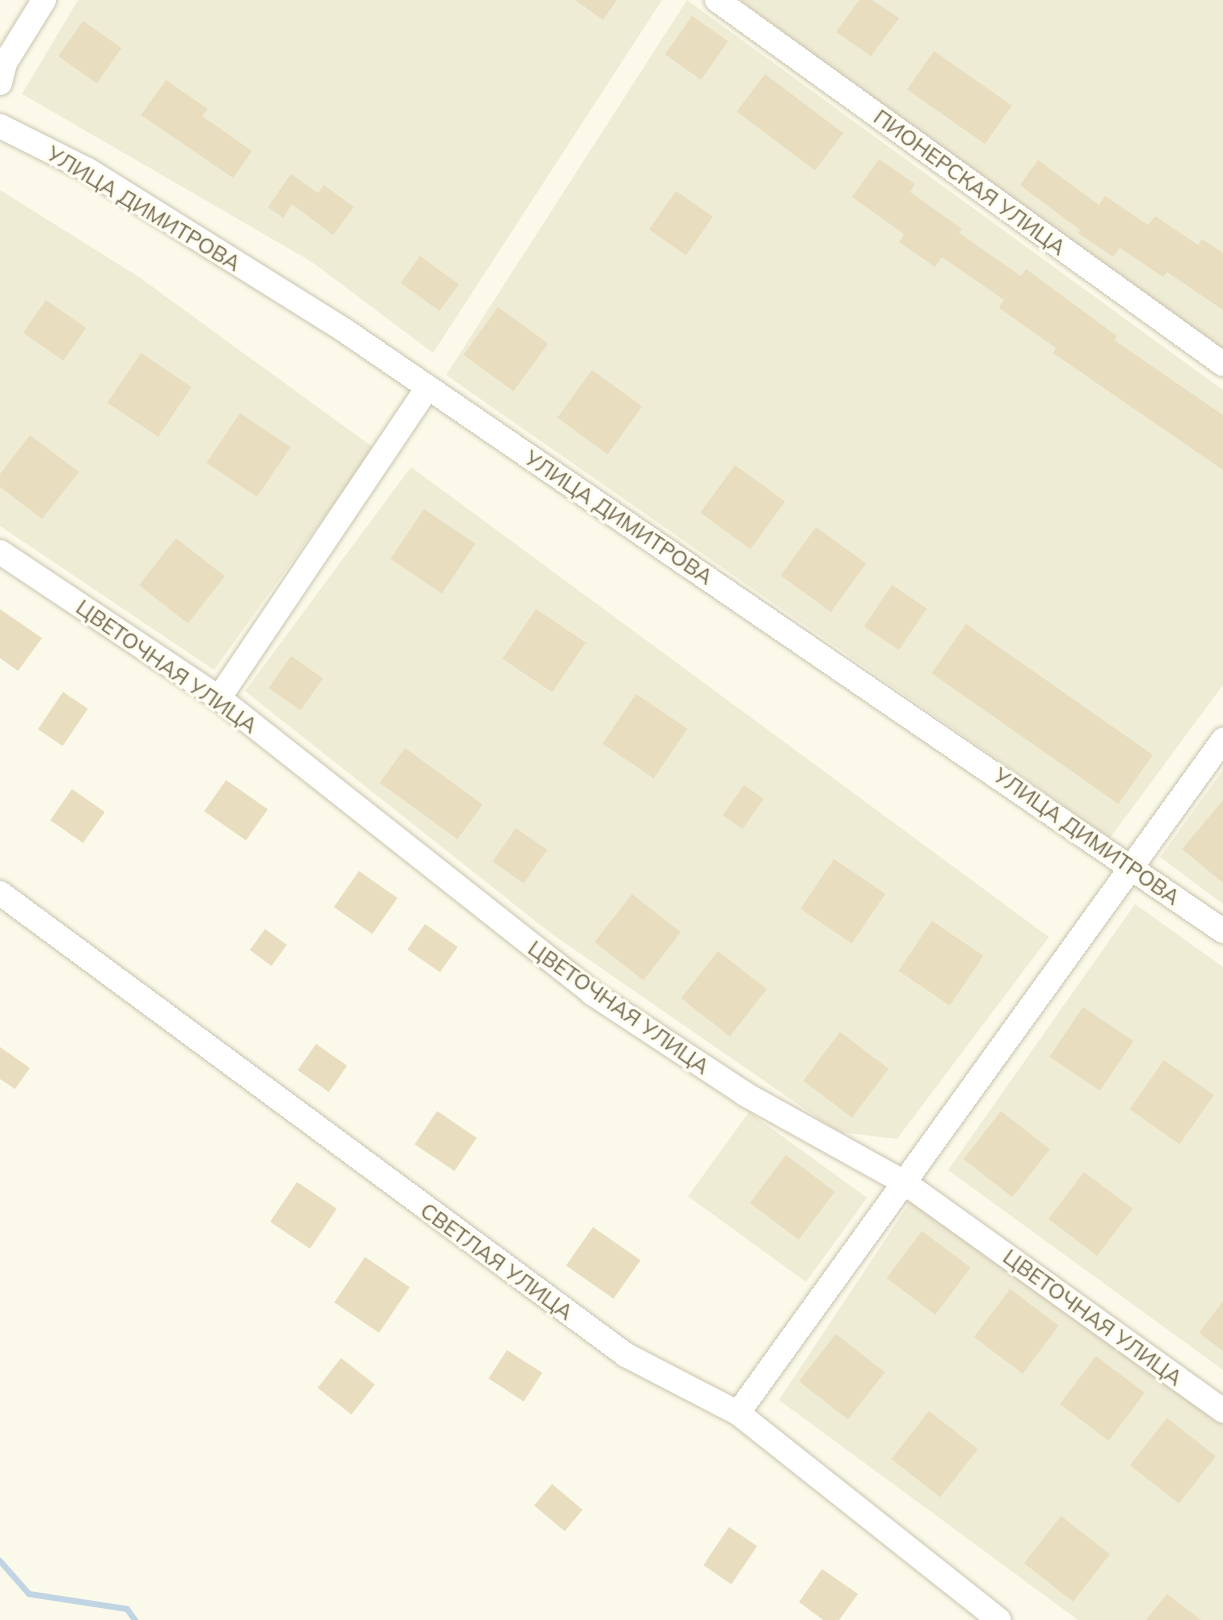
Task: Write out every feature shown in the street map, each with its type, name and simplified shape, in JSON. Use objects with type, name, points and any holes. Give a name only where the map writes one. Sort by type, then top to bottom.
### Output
[{"type":"street","points":[[0,83],[5,63],[44,0]]},
{"type":"street","name":"ПИОНЕРСКАЯ УЛИЦА","points":[[717,0],[1223,364]]},
{"type":"street","name":"УЛИЦА ДИМИТРОВА","points":[[0,125],[88,170],[344,330],[427,389],[1132,865],[1223,931]]},
{"type":"street","points":[[219,698],[427,389]]},
{"type":"street","name":"ЦВЕТОЧНАЯ УЛИЦА","points":[[0,552],[219,698],[592,993],[745,1094],[905,1182],[1223,1410]]},
{"type":"street","points":[[738,1413],[1223,740]]},
{"type":"street","name":"СВЕТЛАЯ УЛИЦА","points":[[0,893],[626,1355],[738,1413],[999,1620]]},
{"type":"shaded area","points":[[78,0],[662,0],[433,353],[312,262],[22,94]]},
{"type":"shaded area","points":[[687,0],[1223,390],[1223,685],[1110,838],[446,375]]},
{"type":"shaded area","points":[[740,0],[1223,0],[1223,349],[1011,200]]},
{"type":"shaded area","points":[[0,190],[139,277],[374,448],[214,670],[0,526]]},
{"type":"shaded area","points":[[411,467],[1049,937],[897,1139],[838,1132],[549,932],[245,691]]},
{"type":"shaded area","points":[[1223,770],[1223,904],[1160,857]]},
{"type":"shaded area","points":[[1135,904],[1223,967],[1223,1370],[948,1170]]},
{"type":"shaded area","points":[[749,1112],[867,1198],[806,1282],[688,1196]]},
{"type":"shaded area","points":[[912,1199],[1223,1425],[1223,1620],[1078,1620],[779,1400]]},
{"type":"building","points":[[575,0],[617,0],[603,20]]},
{"type":"building","points":[[859,0],[872,0],[899,18],[871,56],[836,32]]},
{"type":"building","points":[[692,16],[728,41],[701,80],[665,55]]},
{"type":"building","points":[[83,21],[122,48],[97,83],[58,56]]},
{"type":"building","points":[[934,51],[1012,105],[985,144],[907,90]]},
{"type":"building","points":[[765,74],[843,133],[815,171],[737,112]]},
{"type":"building","points":[[166,80],[208,109],[202,116],[252,151],[233,178],[141,115]]},
{"type":"building","points":[[879,159],[915,184],[910,192],[962,229],[959,233],[1021,276],[1026,269],[1117,336],[1114,340],[1223,415],[1223,470],[1053,353],[1056,348],[999,308],[1004,300],[942,257],[935,267],[899,242],[904,234],[852,197]]},
{"type":"building","points":[[1038,160],[1099,205],[1105,196],[1148,225],[1155,216],[1198,245],[1202,239],[1223,253],[1223,310],[1167,272],[1163,277],[1120,248],[1113,257],[1078,233],[1080,230],[1020,185]]},
{"type":"building","points":[[291,174],[318,193],[324,185],[354,207],[333,235],[292,204],[283,218],[268,207]]},
{"type":"building","points":[[676,191],[713,217],[686,255],[649,230]]},
{"type":"building","points":[[420,256],[459,284],[439,311],[401,283]]},
{"type":"building","points":[[46,300],[86,328],[63,361],[23,333]]},
{"type":"building","points":[[498,307],[548,343],[513,391],[463,355]]},
{"type":"building","points":[[141,353],[192,387],[158,437],[107,403]]},
{"type":"building","points":[[592,370],[642,406],[607,454],[557,418]]},
{"type":"building","points":[[240,413],[291,447],[257,497],[206,463]]},
{"type":"building","points":[[30,435],[79,472],[42,519],[0,487],[0,474]]},
{"type":"building","points":[[735,465],[785,501],[750,549],[700,513]]},
{"type":"building","points":[[424,509],[475,544],[442,593],[390,559]]},
{"type":"building","points":[[816,527],[866,563],[831,612],[781,576]]},
{"type":"building","points":[[176,538],[225,576],[188,623],[139,585]]},
{"type":"building","points":[[892,585],[927,608],[899,650],[864,626]]},
{"type":"building","points":[[0,609],[42,638],[18,671],[0,658]]},
{"type":"building","points":[[536,609],[586,643],[552,692],[502,659]]},
{"type":"building","points":[[966,624],[1153,755],[1118,804],[932,673]]},
{"type":"building","points":[[291,656],[323,678],[301,710],[269,688]]},
{"type":"building","points":[[63,692],[88,709],[63,746],[38,729]]},
{"type":"building","points":[[636,694],[687,729],[654,778],[602,744]]},
{"type":"building","points":[[405,748],[483,804],[457,839],[380,783]]},
{"type":"building","points":[[226,780],[268,809],[246,840],[204,811]]},
{"type":"building","points":[[744,785],[764,799],[742,829],[723,815]]},
{"type":"building","points":[[72,789],[105,812],[83,843],[50,820]]},
{"type":"building","points":[[1223,800],[1223,883],[1182,849]]},
{"type":"building","points":[[516,828],[547,850],[524,883],[492,862]]},
{"type":"building","points":[[834,859],[885,894],[852,943],[800,909]]},
{"type":"building","points":[[359,871],[398,898],[372,934],[334,907]]},
{"type":"building","points":[[632,894],[681,932],[643,980],[594,942]]},
{"type":"building","points":[[932,921],[983,956],[950,1005],[898,971]]},
{"type":"building","points":[[425,924],[458,947],[440,972],[407,949]]},
{"type":"building","points":[[265,929],[287,945],[272,966],[250,950]]},
{"type":"building","points":[[718,951],[767,989],[730,1036],[681,998]]},
{"type":"building","points":[[1083,1007],[1134,1041],[1100,1091],[1049,1057]]},
{"type":"building","points":[[840,1032],[889,1069],[852,1117],[803,1081]]},
{"type":"building","points":[[316,1044],[347,1066],[329,1092],[298,1070]]},
{"type":"building","points":[[0,1047],[30,1068],[15,1089],[0,1079]]},
{"type":"building","points":[[1164,1060],[1214,1095],[1180,1144],[1130,1109]]},
{"type":"building","points":[[437,1111],[477,1138],[454,1171],[415,1144]]},
{"type":"building","points":[[1001,1111],[1050,1149],[1012,1197],[963,1159]]},
{"type":"building","points":[[786,1155],[835,1192],[799,1240],[750,1203]]},
{"type":"building","points":[[1084,1172],[1133,1209],[1097,1256],[1048,1219]]},
{"type":"building","points":[[297,1182],[337,1209],[310,1249],[270,1222]]},
{"type":"building","points":[[593,1227],[641,1260],[614,1299],[566,1266]]},
{"type":"building","points":[[922,1231],[971,1268],[935,1315],[886,1278]]},
{"type":"building","points":[[365,1257],[410,1287],[379,1333],[334,1303]]},
{"type":"building","points":[[1010,1289],[1059,1326],[1023,1374],[974,1337]]},
{"type":"building","points":[[1223,1301],[1223,1351],[1199,1333]]},
{"type":"building","points":[[836,1334],[885,1372],[848,1419],[799,1381]]},
{"type":"building","points":[[507,1350],[542,1373],[524,1401],[488,1379]]},
{"type":"building","points":[[1096,1356],[1145,1393],[1109,1441],[1060,1404]]},
{"type":"building","points":[[341,1358],[375,1384],[351,1414],[318,1388]]},
{"type":"building","points":[[929,1411],[978,1449],[940,1497],[891,1459]]},
{"type":"building","points":[[1167,1418],[1216,1456],[1179,1503],[1130,1465]]},
{"type":"building","points":[[552,1484],[583,1510],[565,1531],[534,1505]]},
{"type":"building","points":[[1061,1516],[1110,1554],[1073,1601],[1024,1563]]},
{"type":"building","points":[[729,1527],[757,1546],[731,1584],[703,1565]]},
{"type":"building","points":[[822,1569],[858,1594],[839,1620],[823,1620],[799,1602]]},
{"type":"building","points":[[1167,1594],[1201,1620],[1146,1620]]},
{"type":"waterway","points":[[0,1561],[29,1594],[127,1609],[135,1620]]}]
